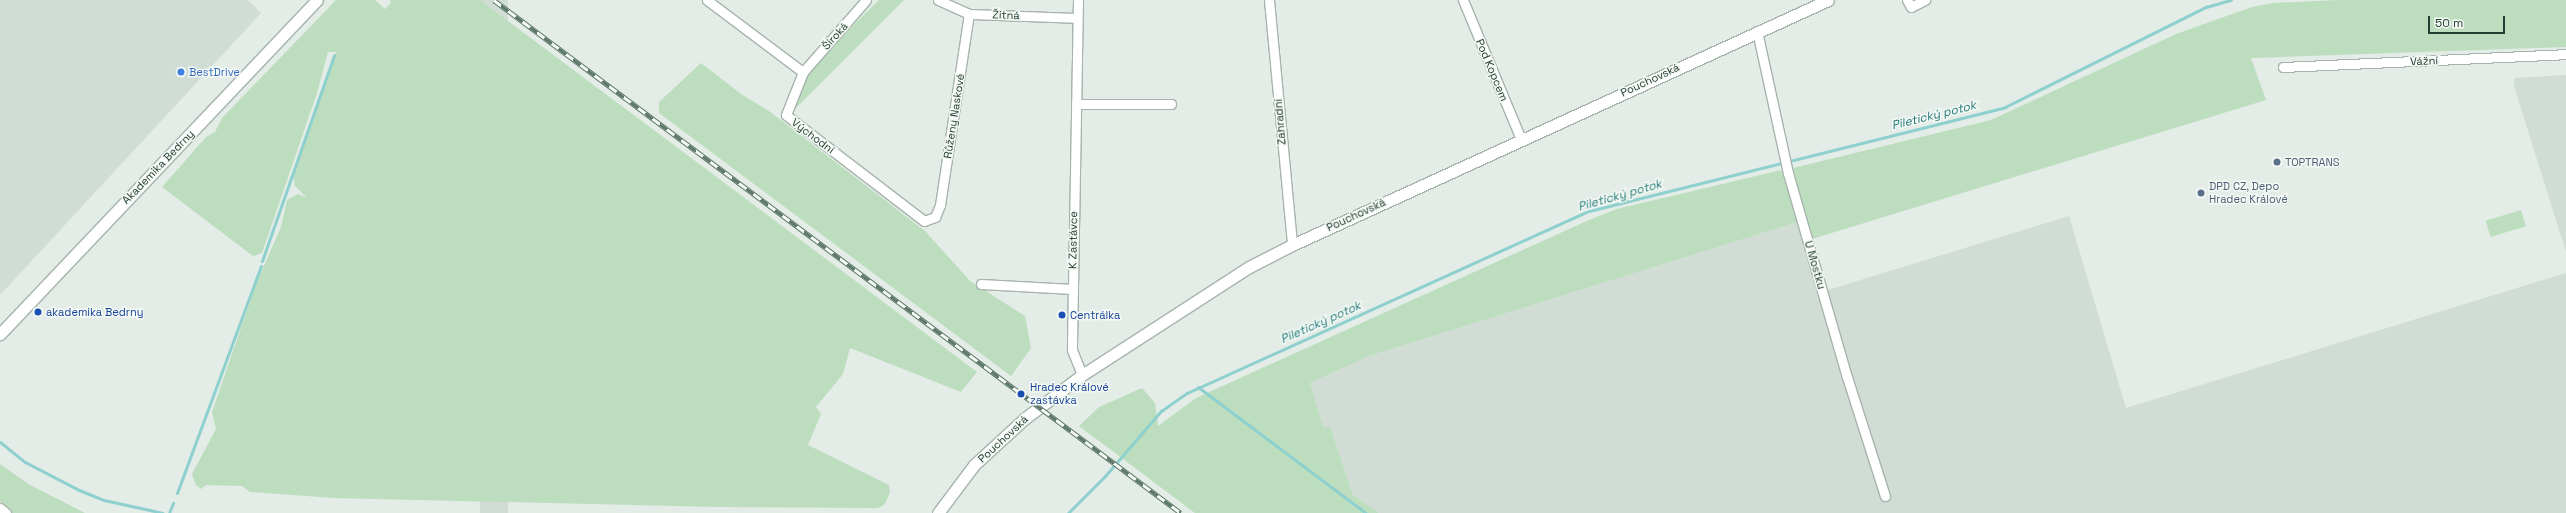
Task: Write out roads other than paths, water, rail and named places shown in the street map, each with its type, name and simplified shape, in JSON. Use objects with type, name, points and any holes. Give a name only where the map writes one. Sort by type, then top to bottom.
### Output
[{"type":"street","name":"Akademika Bedrny","points":[[0,334],[317,0]]},
{"type":"street","points":[[707,0],[803,72]]},
{"type":"street","name":"Široká","points":[[803,72],[866,0]]},
{"type":"street","name":"Žitná","points":[[938,0],[969,14],[1077,18]]},
{"type":"street","name":"K Zastávce","points":[[1078,0],[1072,350],[1082,375]]},
{"type":"street","name":"Zahradní","points":[[1269,0],[1292,244]]},
{"type":"street","name":"Pod Kopcem","points":[[1463,0],[1521,139]]},
{"type":"street","name":"Pouchovská","points":[[938,513],[974,465],[1003,436],[1082,375],[1249,267],[1292,244],[1757,31],[1828,0]]},
{"type":"street","points":[[1909,4],[1925,0]]},
{"type":"street","name":"Růženy Naskové","points":[[935,217],[940,205],[969,14]]},
{"type":"street","name":"U Mostku","points":[[1757,31],[1788,173],[1845,370],[1885,496]]},
{"type":"street","name":"Vážní","points":[[2283,67],[2566,54]]},
{"type":"street","name":"Východní","points":[[803,72],[786,115],[924,221],[935,217]]},
{"type":"street","points":[[1076,104],[1171,104]]},
{"type":"street","points":[[981,284],[1073,289]]},
{"type":"street","points":[[0,508],[6,513]]},
{"type":"waterway","name":"Piletický potok","points":[[1068,513],[1105,476],[1161,411],[1187,393],[1589,211],[2005,107],[2206,7],[2231,0]]},
{"type":"waterway","points":[[262,261],[334,55]]},
{"type":"waterway","points":[[177,493],[261,266]]},
{"type":"waterway","points":[[1198,387],[1366,513]]},
{"type":"waterway","name":"Piletický potok","points":[[0,442],[25,462],[79,490],[104,500],[163,513]]},
{"type":"waterway","points":[[169,513],[173,503]]},
{"type":"railway","points":[[494,0],[1181,513]]},
{"type":"place","name":"BestDrive","points":[[181,72]]},
{"type":"place","name":"TOPTRANS","points":[[2277,162]]},
{"type":"place","name":"DPD CZ, Depo Hradec Králové","points":[[2201,193]]},
{"type":"place","name":"akademika Bedrny","points":[[38,312]]},
{"type":"place","name":"Centrálka","points":[[1062,315]]},
{"type":"place","name":"Hradec Králové zastávka","points":[[1021,394]]}]
